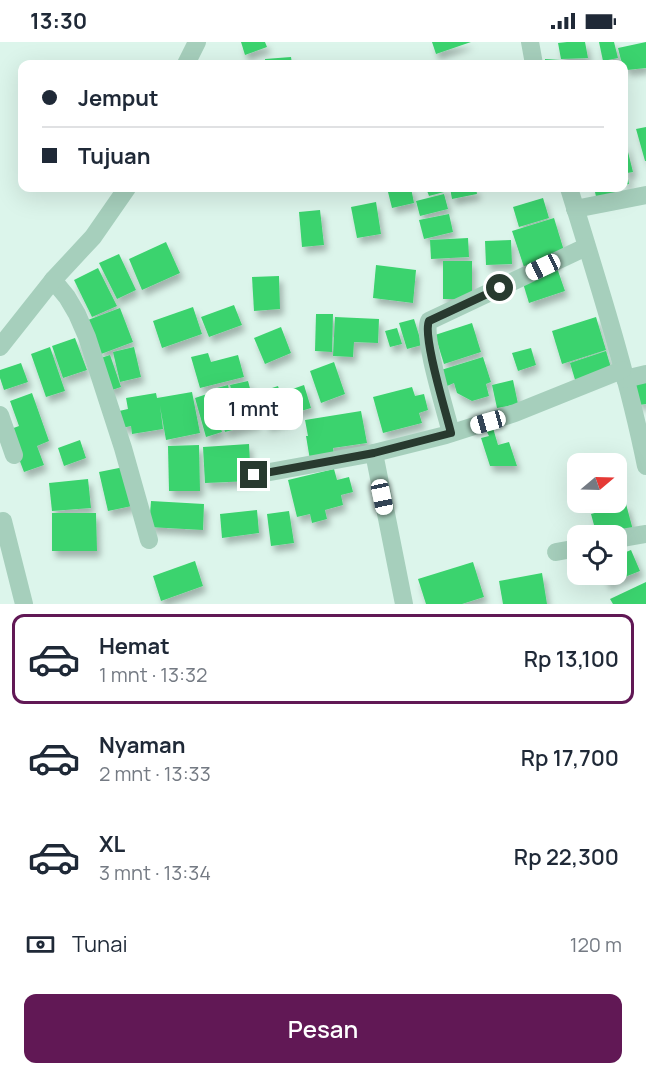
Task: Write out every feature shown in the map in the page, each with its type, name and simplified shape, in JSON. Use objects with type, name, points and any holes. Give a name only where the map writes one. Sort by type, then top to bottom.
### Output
[{"type":"street","points":[[188,60],[197,42]]},
{"type":"street","points":[[533,60],[530,42],[537,42]]},
{"type":"street","points":[[0,347],[53,280],[93,237],[124,192]]},
{"type":"street","points":[[570,192],[624,374],[646,466]]},
{"type":"street","points":[[575,209],[646,195]]},
{"type":"street","points":[[451,433],[432,361],[427,326],[429,321],[586,247]]},
{"type":"street","points":[[53,280],[67,297],[87,337],[123,448],[149,540]]},
{"type":"street","points":[[254,475],[374,453],[515,413],[624,374],[646,375]]},
{"type":"street","points":[[0,415],[14,455]]},
{"type":"street","points":[[374,453],[404,604]]},
{"type":"street","points":[[3,521],[24,604]]},
{"type":"street","points":[[627,537],[646,534]]},
{"type":"street","points":[[556,552],[567,550]]},
{"type":"building","points":[[241,42],[265,42],[267,47],[245,55]]},
{"type":"building","points":[[432,42],[471,42],[436,54]]},
{"type":"building","points":[[585,42],[588,58],[561,59],[558,43]]},
{"type":"building","points":[[599,42],[614,42],[618,58],[603,60]]},
{"type":"building","points":[[646,42],[646,68],[628,70],[628,60],[621,60],[618,48]]},
{"type":"building","points":[[291,57],[291,60],[265,60]]},
{"type":"building","points":[[646,127],[646,161],[645,161],[636,129]]},
{"type":"building","points":[[628,152],[633,172],[628,173]]},
{"type":"building","points":[[388,192],[412,192],[414,203],[392,208]]},
{"type":"building","points":[[428,192],[444,192],[429,196]]},
{"type":"building","points":[[451,192],[477,192],[477,194],[452,199]]},
{"type":"building","points":[[595,192],[616,192],[617,196],[597,201]]},
{"type":"building","points":[[444,194],[448,209],[420,216],[416,201]]},
{"type":"building","points":[[543,198],[549,218],[519,227],[513,207]]},
{"type":"building","points":[[376,202],[381,234],[357,238],[351,207]]},
{"type":"building","points":[[320,210],[324,245],[302,247],[299,212]]},
{"type":"building","points":[[449,214],[453,232],[424,239],[419,220]]},
{"type":"building","points":[[554,218],[565,254],[524,267],[512,231]]},
{"type":"building","points":[[468,238],[469,257],[431,259],[430,240]]},
{"type":"building","points":[[511,240],[512,264],[486,265],[485,241]]},
{"type":"building","points":[[166,242],[180,273],[142,290],[129,259]]},
{"type":"building","points":[[119,254],[136,290],[117,299],[99,263]]},
{"type":"building","points":[[443,261],[472,261],[472,299],[443,299]]},
{"type":"building","points":[[376,265],[416,270],[413,303],[373,298]]},
{"type":"building","points":[[98,268],[117,306],[92,317],[74,280]]},
{"type":"building","points":[[557,268],[565,291],[529,303],[522,280]]},
{"type":"building","points":[[279,276],[280,309],[254,311],[252,277]]},
{"type":"building","points":[[234,305],[242,325],[209,337],[201,317]]},
{"type":"building","points":[[193,307],[202,334],[162,348],[153,321]]},
{"type":"building","points":[[120,308],[133,342],[101,354],[88,320]]},
{"type":"building","points":[[316,314],[333,314],[332,352],[315,351]]},
{"type":"building","points":[[335,317],[379,319],[378,343],[354,342],[353,357],[333,356]]},
{"type":"building","points":[[596,317],[606,350],[562,364],[552,331]]},
{"type":"building","points":[[414,319],[422,345],[407,349],[399,323]]},
{"type":"building","points":[[472,323],[481,352],[444,364],[435,335]]},
{"type":"building","points":[[281,327],[291,353],[265,364],[254,338]]},
{"type":"building","points":[[397,328],[402,344],[390,347],[385,331]]},
{"type":"building","points":[[75,338],[87,370],[63,378],[52,346]]},
{"type":"building","points":[[50,347],[65,391],[46,397],[31,354]]},
{"type":"building","points":[[134,347],[141,377],[120,382],[113,352]]},
{"type":"building","points":[[531,348],[536,365],[518,371],[512,353]]},
{"type":"building","points":[[606,351],[612,371],[576,383],[570,363]]},
{"type":"building","points":[[208,353],[211,362],[238,355],[244,377],[200,388],[191,357]]},
{"type":"building","points":[[110,355],[121,387],[109,391],[98,359]]},
{"type":"building","points":[[483,357],[491,382],[486,384],[489,396],[472,401],[457,393],[454,383],[447,386],[441,370]]},
{"type":"building","points":[[334,362],[345,394],[321,403],[310,371]]},
{"type":"building","points":[[21,363],[28,382],[4,390],[0,370]]},
{"type":"building","points":[[513,380],[518,404],[497,408],[492,385]]},
{"type":"building","points":[[248,381],[252,396],[234,401],[230,385]]},
{"type":"building","points":[[646,381],[646,404],[639,405],[634,384]]},
{"type":"building","points":[[228,385],[231,397],[216,402],[213,389]]},
{"type":"building","points":[[304,385],[311,408],[291,414],[284,392]]},
{"type":"building","points":[[278,386],[289,419],[267,426],[257,393]]},
{"type":"building","points":[[412,387],[415,396],[424,394],[428,410],[419,413],[422,423],[383,433],[373,397]]},
{"type":"building","points":[[192,392],[200,433],[166,440],[160,406],[163,429],[132,434],[131,426],[122,428],[119,411],[128,409],[126,398],[156,393],[157,398]]},
{"type":"building","points":[[32,393],[49,441],[37,446],[44,465],[24,472],[8,430],[19,426],[10,401]]},
{"type":"building","points":[[210,393],[222,432],[206,437],[195,398]]},
{"type":"building","points":[[251,400],[258,423],[225,432],[218,410]]},
{"type":"building","points":[[361,411],[367,443],[333,448],[334,456],[310,460],[305,420]]},
{"type":"building","points":[[493,428],[498,445],[509,442],[517,466],[490,466],[481,438],[489,436],[486,430]]},
{"type":"building","points":[[80,440],[86,458],[64,466],[58,448]]},
{"type":"building","points":[[249,444],[251,481],[205,483],[203,447]]},
{"type":"building","points":[[199,445],[200,491],[169,491],[168,446]]},
{"type":"building","points":[[124,467],[132,506],[108,511],[99,472]]},
{"type":"building","points":[[334,469],[337,480],[349,477],[353,492],[341,495],[343,505],[325,510],[327,519],[312,523],[310,514],[297,517],[288,480]]},
{"type":"building","points":[[88,479],[91,508],[52,511],[49,483]]},
{"type":"building","points":[[151,501],[204,504],[203,530],[149,527]]},
{"type":"building","points":[[627,508],[633,530],[627,532],[627,525],[594,525],[591,514],[627,513]]},
{"type":"building","points":[[257,510],[259,533],[222,538],[220,514]]},
{"type":"building","points":[[289,511],[294,543],[271,546],[267,514]]},
{"type":"building","points":[[52,513],[96,513],[97,551],[52,551]]},
{"type":"building","points":[[631,550],[640,571],[627,576],[627,552]]},
{"type":"building","points":[[195,561],[203,586],[161,601],[153,576]]},
{"type":"building","points":[[473,562],[484,597],[462,604],[426,604],[418,579]]},
{"type":"building","points":[[542,573],[547,604],[503,604],[499,581]]},
{"type":"building","points":[[646,582],[646,604],[613,604],[610,599]]},
{"type":"route","points":[[254,475],[374,453],[451,433],[432,361],[427,326],[429,321],[500,288]]}]
